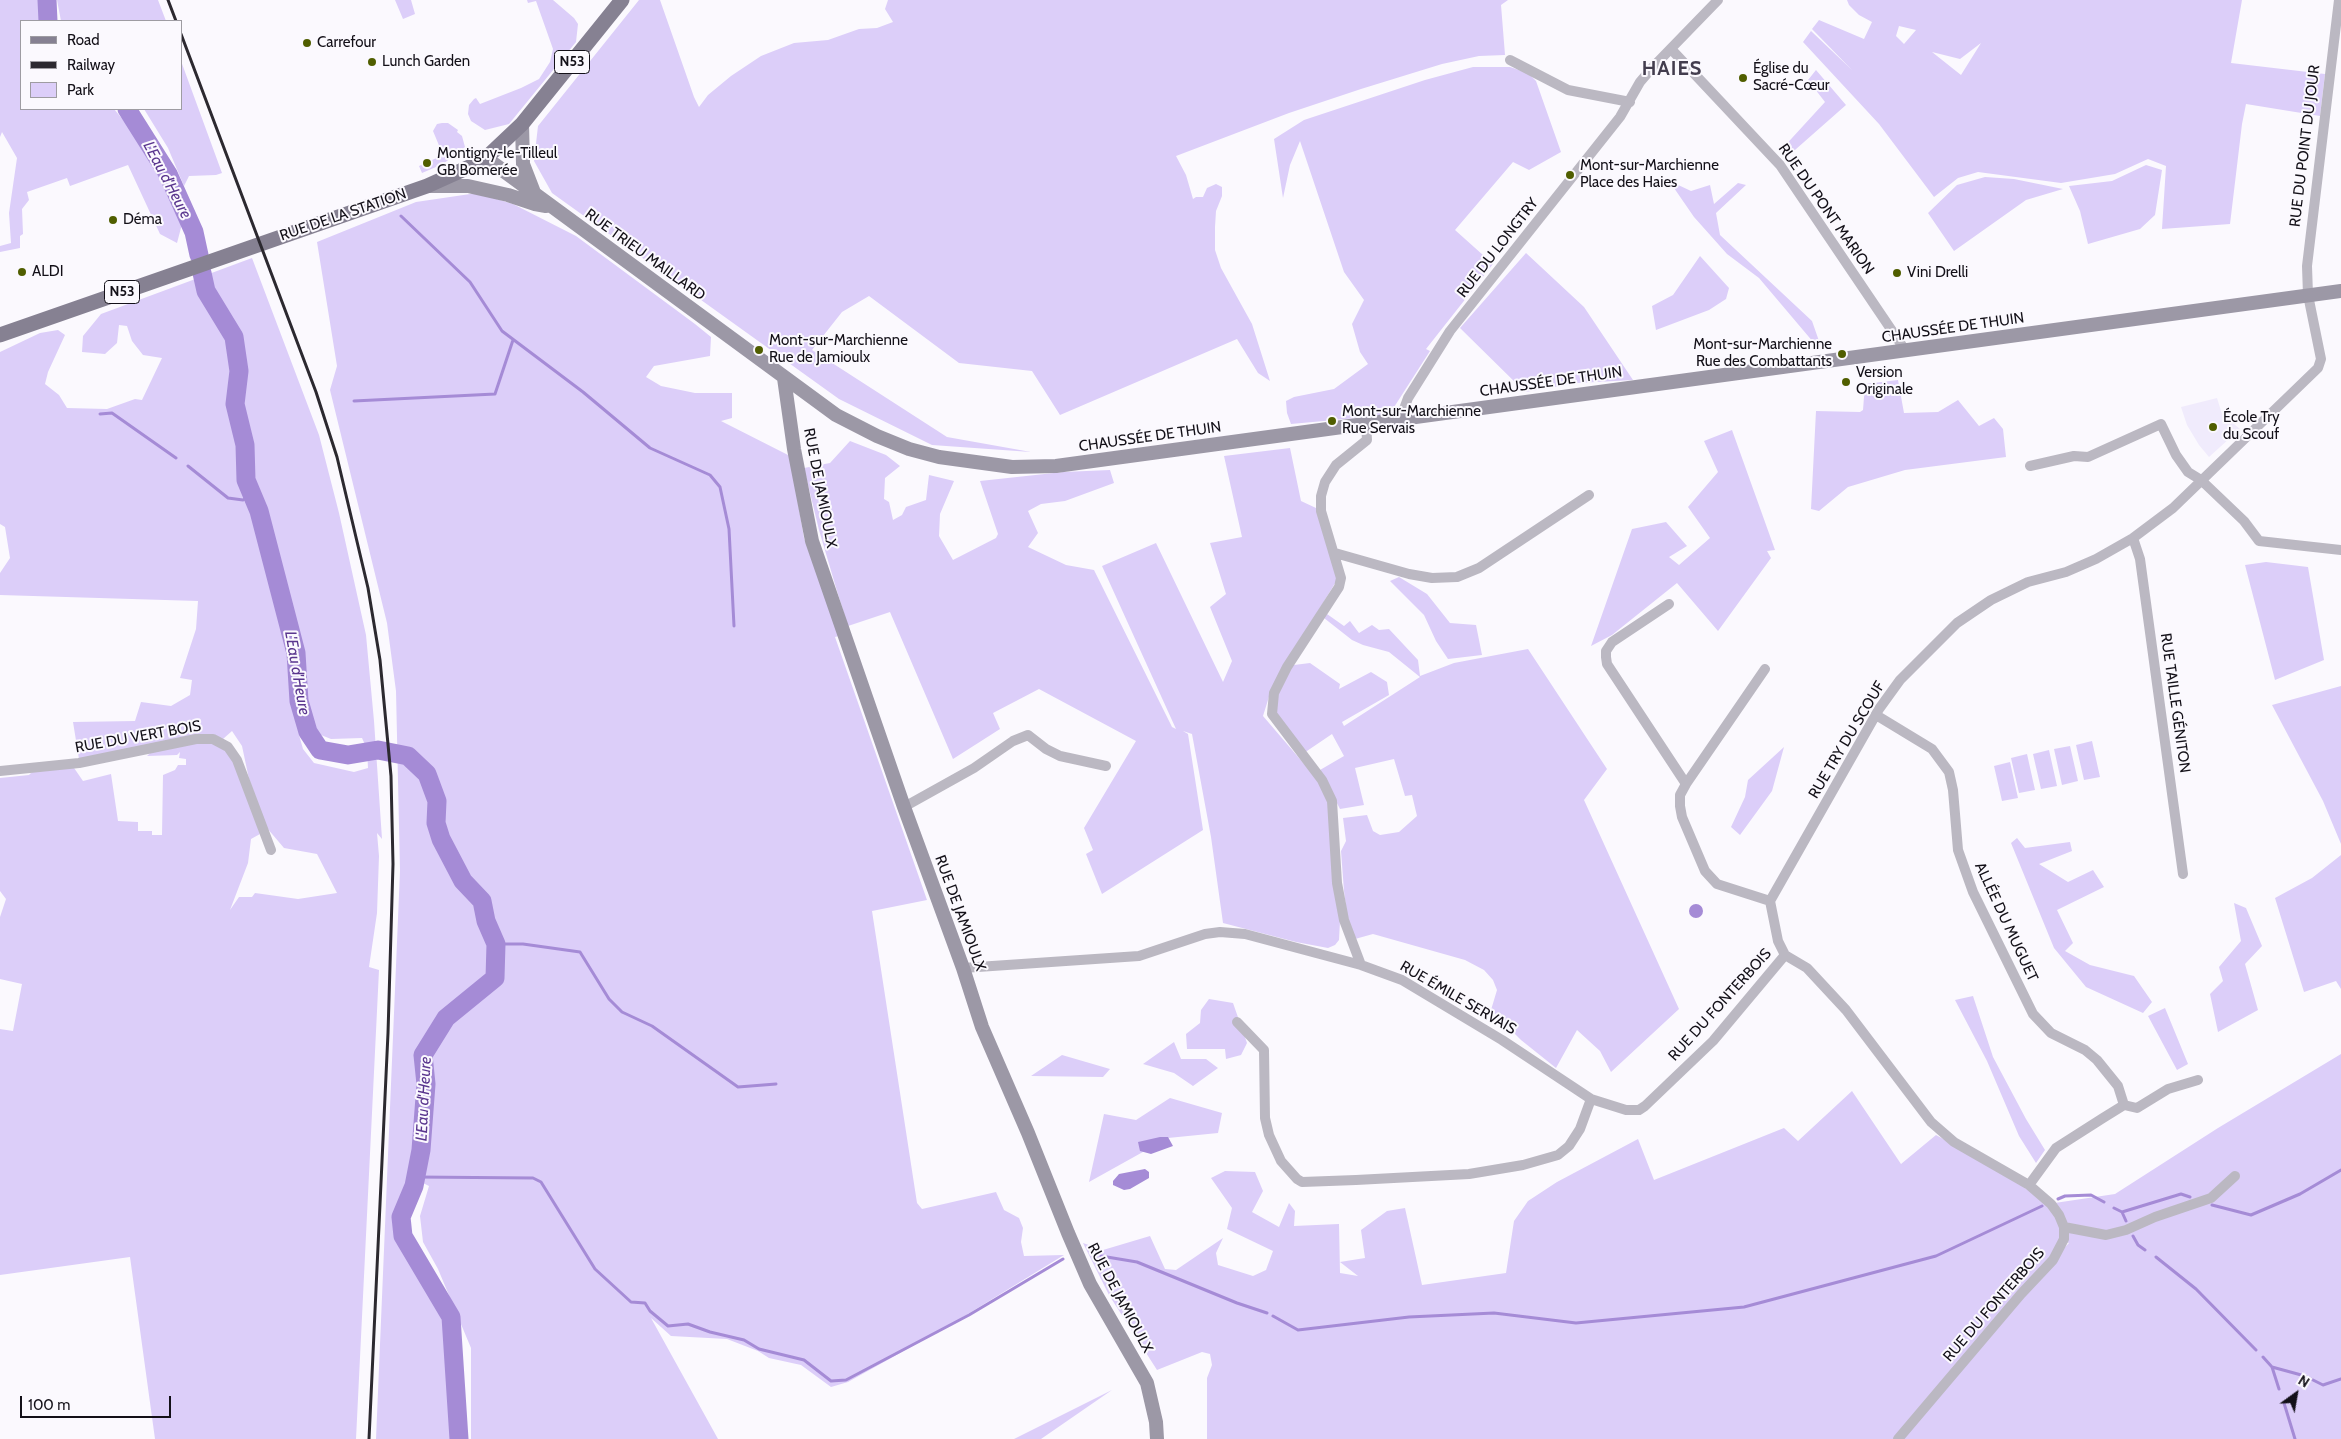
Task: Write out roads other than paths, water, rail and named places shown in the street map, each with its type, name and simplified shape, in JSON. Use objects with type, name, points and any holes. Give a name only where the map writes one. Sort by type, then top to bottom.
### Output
[{"type":"main road","name":"RUE DE LA STATION","points":[[0,335],[427,186],[486,158],[522,124],[622,0]]},
{"type":"main road","points":[[522,124],[523,164],[535,196]]},
{"type":"main road","name":"RUE TRIEU MAILLARD","points":[[486,158],[784,378]]},
{"type":"main road","points":[[427,186],[468,186],[549,206]]},
{"type":"main road","name":"CHAUSSÉE DE THUIN","points":[[784,378],[836,415],[877,436],[910,449],[939,457],[1012,467],[1056,466],[2341,291]]},
{"type":"main road","name":"RUE DE JAMIOULX","points":[[784,378],[794,449],[812,541],[904,807],[963,968],[982,1028],[1028,1133],[1090,1284],[1147,1383],[1156,1422],[1157,1439]]},
{"type":"street","name":"RUE DU LONGTRY","points":[[1400,420],[1408,398],[1450,331],[1630,102],[1640,82],[1718,0]]},
{"type":"street","name":"RUE DU POINT DU JOUR","points":[[2308,296],[2309,239],[2339,0]]},
{"type":"street","name":"RUE DU PONT MARION","points":[[1670,49],[1780,165],[1905,350]]},
{"type":"street","points":[[1510,60],[1568,90],[1630,102]]},
{"type":"street","name":"RUE TRY DU SCOUF","points":[[1770,901],[1876,715],[1900,680],[1957,623],[1999,596],[2028,582],[2066,572],[2091,561],[2133,538],[2173,508],[2318,368],[2321,359],[2308,296]]},
{"type":"street","points":[[1360,965],[1344,920],[1337,883],[1333,809],[1329,792],[1281,728],[1271,710],[1274,693],[1287,667],[1339,587],[1341,578],[1321,511],[1321,496],[1325,482],[1336,465],[1367,440],[1366,424]]},
{"type":"street","points":[[2030,466],[2074,456],[2088,457],[2161,424],[2176,455],[2188,472],[2201,480],[2244,521],[2259,541],[2341,550]]},
{"type":"street","points":[[1334,554],[1409,574],[1432,578],[1457,577],[1479,568],[1589,495]]},
{"type":"street","name":"RUE TAILLE GÉNITON","points":[[2133,538],[2140,559],[2183,874]]},
{"type":"street","points":[[1669,604],[1612,642],[1606,651],[1606,657],[1607,664],[1686,784]]},
{"type":"street","points":[[1765,669],[1680,795],[1682,817],[1705,871],[1717,884],[1770,901],[1778,941],[1785,955]]},
{"type":"street","name":"ALLÉE DU MUGUET","points":[[1876,715],[1932,749],[1949,772],[1953,790],[1958,850],[1973,892],[2033,1014],[2051,1033],[2085,1050],[2097,1060],[2118,1086],[2124,1105]]},
{"type":"street","points":[[904,807],[974,768],[1013,740],[1028,735],[1046,749],[1060,756],[1106,766]]},
{"type":"street","name":"RUE DU VERT BOIS","points":[[0,771],[80,763],[196,739],[213,739],[228,747],[237,760],[271,850]]},
{"type":"street","name":"RUE ÉMILE SERVAIS","points":[[963,968],[1139,956],[1205,934],[1220,932],[1245,934],[1360,965],[1402,980],[1502,1040],[1591,1099]]},
{"type":"street","name":"RUE DU FONTERBOIS","points":[[1591,1099],[1626,1110],[1639,1110],[1645,1106],[1713,1042],[1785,955],[1807,968],[1824,985],[1870,1041],[1935,1126],[1954,1142],[2030,1185],[2060,1215],[2064,1227],[2064,1239],[2053,1260],[2021,1294],[1898,1439]]},
{"type":"street","points":[[1237,1022],[1264,1050],[1265,1118],[1269,1134],[1281,1161],[1292,1175],[1302,1182],[1469,1174],[1542,1160],[1558,1154],[1568,1146],[1580,1129],[1591,1099]]},
{"type":"street","points":[[2030,1185],[2056,1148],[2124,1105],[2137,1108],[2168,1089],[2198,1080]]},
{"type":"street","points":[[2064,1227],[2106,1235],[2126,1230],[2156,1217],[2211,1198],[2235,1176]]},
{"type":"waterway","name":"L'Eau d'Heure","points":[[47,0],[48,20]]},
{"type":"waterway","name":"L'Eau d'Heure","points":[[128,110],[168,174],[194,232],[199,255]]},
{"type":"waterway","points":[[401,216],[470,282],[502,331],[583,392],[650,448],[710,475],[720,487],[729,529],[734,626]]},
{"type":"waterway","name":"L'Eau d'Heure","points":[[202,273],[206,291],[234,337],[239,371],[235,404],[245,445],[246,480],[259,511],[296,653],[299,701],[308,732],[320,750],[348,755],[378,750],[408,756],[427,774],[437,801],[436,823],[441,839],[463,881],[482,901],[486,921],[496,944],[495,978],[446,1018],[423,1055],[426,1084],[421,1150],[414,1186],[401,1217],[403,1236],[451,1317],[459,1439]]},
{"type":"waterway","points":[[354,401],[495,394],[513,340]]},
{"type":"waterway","points":[[100,414],[112,413],[176,458]]},
{"type":"waterway","points":[[188,466],[228,498],[243,500],[252,495]]},
{"type":"waterway","points":[[496,944],[523,944],[580,952],[609,999],[622,1012],[652,1026],[738,1087],[776,1084]]},
{"type":"waterway","points":[[2212,1205],[2251,1215],[2300,1194],[2341,1170]]},
{"type":"waterway","points":[[416,1177],[533,1178],[541,1182],[595,1269],[631,1302],[645,1303],[650,1311],[668,1326],[688,1324],[710,1332],[744,1340],[759,1349],[804,1360],[831,1381],[846,1380],[969,1315],[1063,1259]]},
{"type":"waterway","points":[[2114,1208],[2122,1212],[2181,1194],[2190,1197]]},
{"type":"waterway","points":[[2058,1199],[2065,1196],[2091,1195],[2104,1202]]},
{"type":"waterway","points":[[1273,1316],[1298,1330],[1409,1317],[1494,1313],[1576,1323],[1744,1307],[1936,1256],[2042,1206]]},
{"type":"waterway","points":[[2122,1212],[2126,1221]]},
{"type":"waterway","points":[[2133,1236],[2138,1245],[2145,1250]]},
{"type":"waterway","points":[[1101,1256],[1137,1262],[1237,1303],[1267,1313]]},
{"type":"waterway","points":[[2156,1257],[2196,1289],[2256,1350]]},
{"type":"waterway","points":[[2263,1357],[2272,1367],[2279,1389]]},
{"type":"waterway","points":[[2272,1367],[2305,1376],[2323,1385],[2341,1379]]},
{"type":"waterway","points":[[2284,1403],[2295,1439]]},
{"type":"railway","points":[[168,0],[176,20]]},
{"type":"railway","points":[[182,37],[316,392],[337,457],[368,588],[380,660],[391,776],[393,864],[388,1033],[369,1439]]},
{"type":"place","name":"Carrefour","points":[[307,43]]},
{"type":"place","name":"Lunch Garden","points":[[372,62]]},
{"type":"place","name":"Église du Sacré-Cœur","points":[[1743,78]]},
{"type":"place","name":"Montigny-le-Tilleul GB Bomerée","points":[[427,163]]},
{"type":"place","name":"Mont-sur-Marchienne Place des Haies","points":[[1570,175]]},
{"type":"place","name":"Déma","points":[[113,220]]},
{"type":"place","name":"ALDI","points":[[22,272]]},
{"type":"place","name":"Vini Drelli","points":[[1897,273]]},
{"type":"place","name":"Mont-sur-Marchienne Rue de Jamioulx","points":[[759,350]]},
{"type":"place","name":"Mont-sur-Marchienne Rue des Combattants","points":[[1842,354]]},
{"type":"place","name":"Version Originale","points":[[1846,382]]},
{"type":"place","name":"Mont-sur-Marchienne Rue Servais","points":[[1332,421]]},
{"type":"place","name":"École Try du Scouf","points":[[2213,427]]},
{"type":"district","name":"HAIES","points":[[1672,69]]}]
